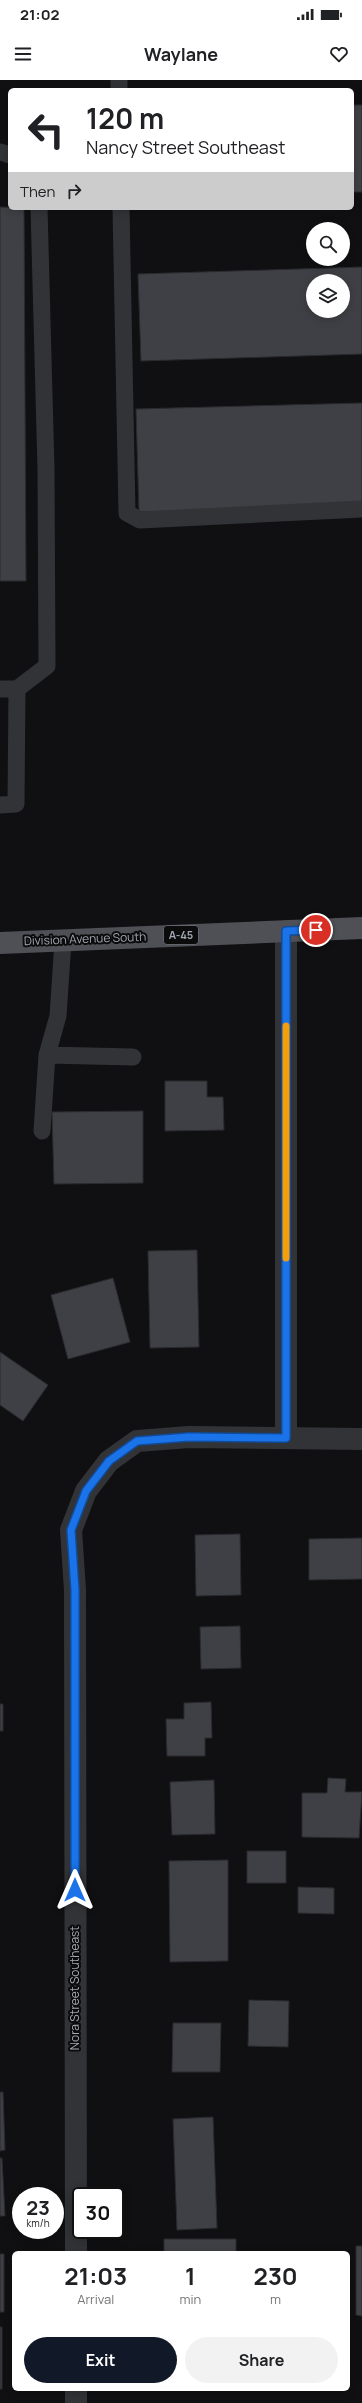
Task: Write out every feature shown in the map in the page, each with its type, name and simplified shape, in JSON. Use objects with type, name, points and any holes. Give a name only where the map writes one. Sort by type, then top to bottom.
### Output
[{"type":"main road","name":"Division Avenue South","points":[[0,943],[362,928]]},
{"type":"street","points":[[286,931],[286,1438]]},
{"type":"street","name":"Nora Street Southeast","points":[[76,2251],[75,1590],[71,1530],[86,1491],[109,1461],[137,1441],[189,1437],[362,1439]]},
{"type":"street","points":[[76,2391],[76,2403]]},
{"type":"lane","points":[[0,805],[16,804],[8,689],[47,666],[46,469],[39,210]]},
{"type":"lane","points":[[121,210],[126,513],[140,520],[362,509]]},
{"type":"lane","points":[[42,1131],[47,1055],[58,1016],[63,940]]},
{"type":"lane","points":[[47,1055],[133,1057]]},
{"type":"building","points":[[354,105],[362,105],[362,192],[354,192]]},
{"type":"building","points":[[0,207],[8,207],[8,210],[24,210],[26,581],[0,581]]},
{"type":"building","points":[[362,267],[362,354],[141,361],[138,274]]},
{"type":"building","points":[[362,403],[362,506],[139,512],[136,409]]},
{"type":"building","points":[[165,1081],[207,1081],[207,1097],[223,1097],[224,1130],[165,1131]]},
{"type":"building","points":[[143,1111],[143,1183],[54,1184],[52,1112]]},
{"type":"building","points":[[197,1250],[199,1347],[150,1348],[148,1251]]},
{"type":"building","points":[[113,1278],[130,1342],[68,1359],[51,1295]]},
{"type":"building","points":[[0,1352],[48,1385],[23,1421],[0,1405]]},
{"type":"building","points":[[240,1534],[241,1595],[196,1596],[195,1535]]},
{"type":"building","points":[[362,1538],[362,1579],[309,1580],[309,1539]]},
{"type":"building","points":[[240,1626],[241,1668],[201,1669],[200,1627]]},
{"type":"building","points":[[211,1702],[212,1738],[205,1738],[205,1756],[167,1756],[166,1719],[184,1719],[184,1703]]},
{"type":"building","points":[[0,1704],[3,1704],[3,1731],[0,1731]]},
{"type":"building","points":[[328,1778],[346,1779],[345,1792],[362,1792],[359,1838],[302,1837],[302,1793],[327,1793]]},
{"type":"building","points":[[214,1780],[215,1834],[172,1835],[170,1782]]},
{"type":"building","points":[[247,1851],[286,1851],[286,1883],[247,1883]]},
{"type":"building","points":[[228,1860],[228,1961],[170,1962],[169,1861]]},
{"type":"building","points":[[298,1887],[334,1888],[334,1914],[298,1913]]},
{"type":"building","points":[[249,2000],[289,2001],[288,2047],[248,2046]]},
{"type":"building","points":[[173,2023],[221,2023],[220,2072],[172,2072]]},
{"type":"building","points":[[0,2092],[3,2092],[5,2150],[0,2151]]},
{"type":"building","points":[[213,2117],[217,2228],[177,2230],[173,2119]]},
{"type":"building","points":[[0,2158],[2,2158],[5,2216],[0,2216]]},
{"type":"building","points":[[164,2239],[236,2239],[236,2251],[164,2251]]},
{"type":"building","points":[[356,2246],[362,2246],[362,2316],[356,2315]]},
{"type":"building","points":[[0,2254],[4,2254],[4,2312],[0,2312]]},
{"type":"building","points":[[0,2327],[2,2327],[2,2389],[0,2389]]},
{"type":"slow traffic","points":[[286,1026],[286,1258]]},
{"type":"route","points":[[75,1890],[75,1590],[71,1530],[86,1491],[109,1461],[137,1441],[189,1437],[286,1438],[286,931],[316,930]]}]
